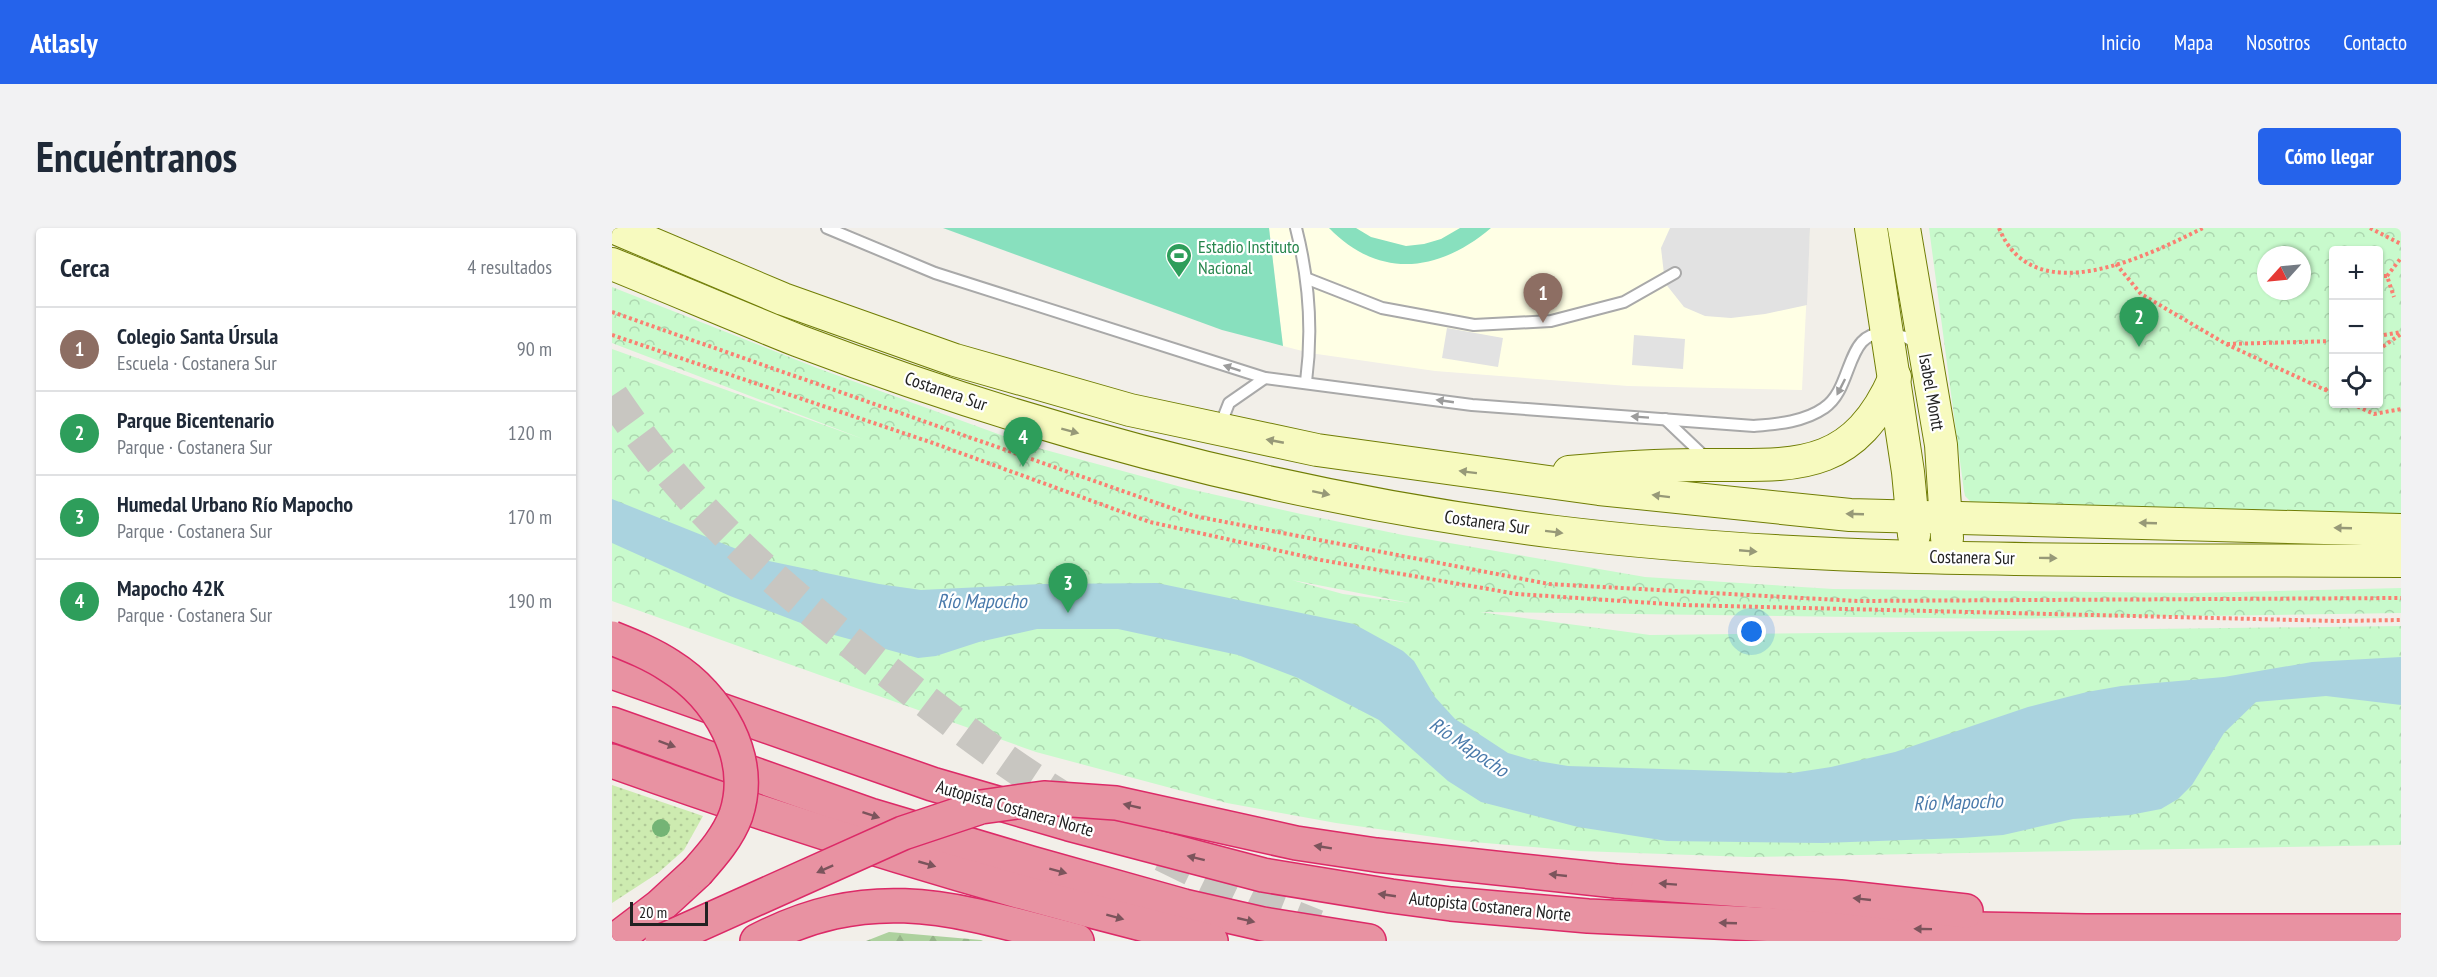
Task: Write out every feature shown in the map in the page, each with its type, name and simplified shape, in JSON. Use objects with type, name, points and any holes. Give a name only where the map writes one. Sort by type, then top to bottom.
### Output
[{"type":"highway","points":[[612,638],[647,653],[689,680],[718,711],[736,749],[741,790],[735,815],[713,854],[660,906],[614,941]]},
{"type":"highway","name":"Autopista Costanera Norte","points":[[612,672],[932,784],[1137,843],[1263,875],[1451,904],[1588,916],[1787,925],[2086,931],[2401,931]]},
{"type":"highway","points":[[612,724],[870,815],[1031,863],[1184,906],[1263,924],[1369,941]]},
{"type":"highway","points":[[612,761],[869,848],[1065,904],[1211,941]]},
{"type":"highway","points":[[662,941],[903,833],[981,807],[1044,798],[1116,803],[1265,837],[1376,855],[1616,881],[1914,905],[2001,916],[2086,931]]},
{"type":"highway","points":[[757,941],[818,915],[862,905],[965,913],[1077,941]]},
{"type":"main road","name":"Isabel Montt","points":[[1871,228],[1914,516],[1914,557]]},
{"type":"main road","name":"Isabel Montt","points":[[1904,228],[1941,445],[1947,557]]},
{"type":"main road","name":"Costanera Sur","points":[[634,233],[783,299],[955,360],[1130,410],[1218,430],[1361,457],[1684,498],[1851,515],[2401,530]]},
{"type":"main road","name":"Costanera Sur","points":[[612,264],[799,340],[966,399],[1079,434],[1246,477],[1438,515],[1553,532],[1760,551],[1914,557],[2401,561]]},
{"type":"main road","points":[[1515,477],[1642,465],[1786,465],[1817,459],[1830,453],[1857,433],[1873,417],[1886,398],[1895,377]]},
{"type":"lane","points":[[827,228],[935,273],[1265,378],[1472,405],[1754,426],[1788,423],[1825,408],[1842,390],[1853,352],[1868,336],[1887,333],[1909,337],[1926,356]]},
{"type":"lane","points":[[1296,228],[1308,279],[1310,352],[1306,382]]},
{"type":"lane","points":[[1308,279],[1382,308],[1474,325],[1551,321],[1623,302],[1675,273]]},
{"type":"lane","points":[[1218,430],[1229,403],[1265,378]]},
{"type":"lane","points":[[1665,419],[1713,465]]},
{"type":"path","points":[[1999,228],[2002,237],[2016,258],[2048,271],[2064,274],[2116,264],[2153,252],[2204,228]]},
{"type":"path","points":[[2002,237],[2004,228]]},
{"type":"path","points":[[2370,228],[2401,244]]},
{"type":"path","points":[[2387,276],[2401,258]]},
{"type":"path","points":[[2116,264],[2141,294],[2226,344],[2329,392]]},
{"type":"path","points":[[2387,276],[2394,297]]},
{"type":"path","points":[[2383,335],[2401,333]]},
{"type":"path","points":[[2383,347],[2401,333]]},
{"type":"path","points":[[2226,344],[2329,341]]},
{"type":"path","points":[[2325,390],[2329,387]]},
{"type":"path","points":[[2361,408],[2374,414],[2401,409]]},
{"type":"shaded area","points":[[1269,228],[1810,228],[1802,390],[1628,386],[1435,371],[1310,353],[1283,346]]},
{"type":"shaded area","points":[[1670,228],[1810,228],[1807,305],[1731,318],[1705,316],[1684,307],[1665,283],[1661,248]]},
{"type":"shaded area","points":[[1447,328],[1503,338],[1498,367],[1442,358]]},
{"type":"shaded area","points":[[1634,335],[1685,339],[1683,369],[1632,365]]},
{"type":"green space","name":"Estadio Instituto Nacional","points":[[943,228],[1269,228],[1283,346],[1222,330]]},
{"type":"green space","points":[[1329,228],[1356,228],[1371,237],[1406,246],[1441,239],[1460,228],[1491,228],[1451,254],[1430,261],[1410,264],[1389,262],[1369,256],[1348,245]]},
{"type":"green space","points":[[1929,228],[2401,228],[2401,518],[1973,504],[1965,496]]},
{"type":"green space","points":[[612,287],[817,368],[1031,446],[1185,488],[1301,514],[1403,535],[1645,577],[1833,589],[2193,593],[2401,588],[2401,613],[2006,619],[1480,612],[1650,635],[2401,626],[2401,845],[1748,857],[1580,851],[1462,841],[1336,823],[1227,803],[1036,752],[612,601],[612,349],[863,439],[612,343]],"holes":[[[1292,580],[1410,603],[1343,594]]]},
{"type":"green space","points":[[612,785],[703,816],[684,850],[658,873],[612,903]]},
{"type":"green space","points":[[889,932],[981,940],[983,941],[866,941]]},
{"type":"water","name":"Río Mapocho","points":[[612,499],[764,560],[879,584],[921,590],[1043,584],[1157,583],[1354,624],[1403,651],[1414,661],[1435,697],[1455,719],[1508,753],[1568,766],[1792,773],[1831,767],[1895,752],[2028,707],[2087,692],[2121,686],[2224,677],[2312,662],[2401,657],[2401,705],[2326,696],[2256,702],[2224,733],[2192,785],[2178,799],[2161,809],[2130,815],[2073,819],[2003,835],[1961,838],[1823,843],[1667,841],[1578,827],[1481,802],[1448,781],[1379,720],[1298,678],[1238,655],[1118,629],[1037,629],[979,642],[936,656],[918,658],[827,633],[730,596],[612,543]]},
{"type":"tunnel","points":[[612,396],[641,437],[704,511],[773,577],[848,640],[956,724],[1027,775],[1076,806]]},
{"type":"tunnel","points":[[1162,855],[1269,907],[1317,926]]},
{"type":"place","name":"Estadio Instituto Nacional","points":[[1179,279]]},
{"type":"place","name":"Colegio Santa Úrsula","points":[[1543,323]]},
{"type":"place","name":"Parque Bicentenario","points":[[2139,347]]},
{"type":"place","name":"Mapocho 42K","points":[[1023,467]]},
{"type":"place","name":"Humedal Urbano Río Mapocho","points":[[1068,613]]}]
